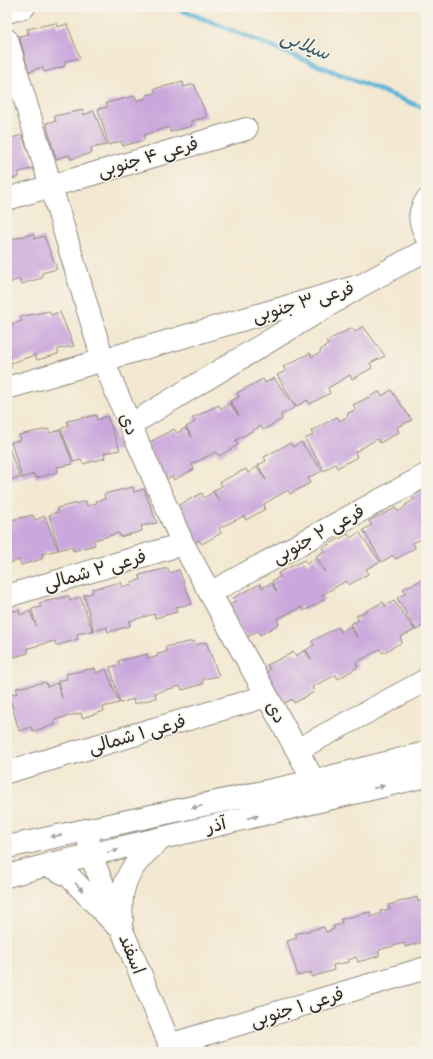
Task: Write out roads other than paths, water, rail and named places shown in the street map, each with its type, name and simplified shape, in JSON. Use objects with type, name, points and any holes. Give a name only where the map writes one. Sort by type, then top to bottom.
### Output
[{"type":"street","points":[[7,12],[24,7]]},
{"type":"street","name":"دی","points":[[7,40],[103,360],[183,544],[314,782]]},
{"type":"street","name":"فرعی ۴ جنوبی","points":[[7,199],[246,128]]},
{"type":"street","points":[[426,202],[420,216],[420,223],[426,236]]},
{"type":"street","points":[[362,285],[426,250]]},
{"type":"street","name":"فرعی ۳ جنوبی","points":[[7,388],[362,285]]},
{"type":"street","name":"فرعی ۳ جنوبی","points":[[130,425],[362,285]]},
{"type":"street","name":"فرعی ۲ جنوبی","points":[[210,593],[426,475]]},
{"type":"street","name":"فرعی ۲ شمالی","points":[[7,596],[183,544]]},
{"type":"street","points":[[297,750],[426,680]]},
{"type":"street","name":"فرعی ۱ شمالی","points":[[7,772],[267,696]]},
{"type":"street","name":"آذر","points":[[7,847],[314,782],[426,753]]},
{"type":"street","name":"آذر","points":[[7,876],[47,865],[91,856],[426,776]]},
{"type":"street","name":"اسفند","points":[[88,830],[91,856],[171,1048]]},
{"type":"street","points":[[124,934],[120,905],[122,887],[132,868],[144,854],[163,838]]},
{"type":"street","points":[[47,865],[69,876],[124,934]]},
{"type":"street","name":"فرعی ۱ جنوبی","points":[[171,1048],[426,968]]},
{"type":"waterway","name":"سیلابی","points":[[174,7],[426,109]]}]
